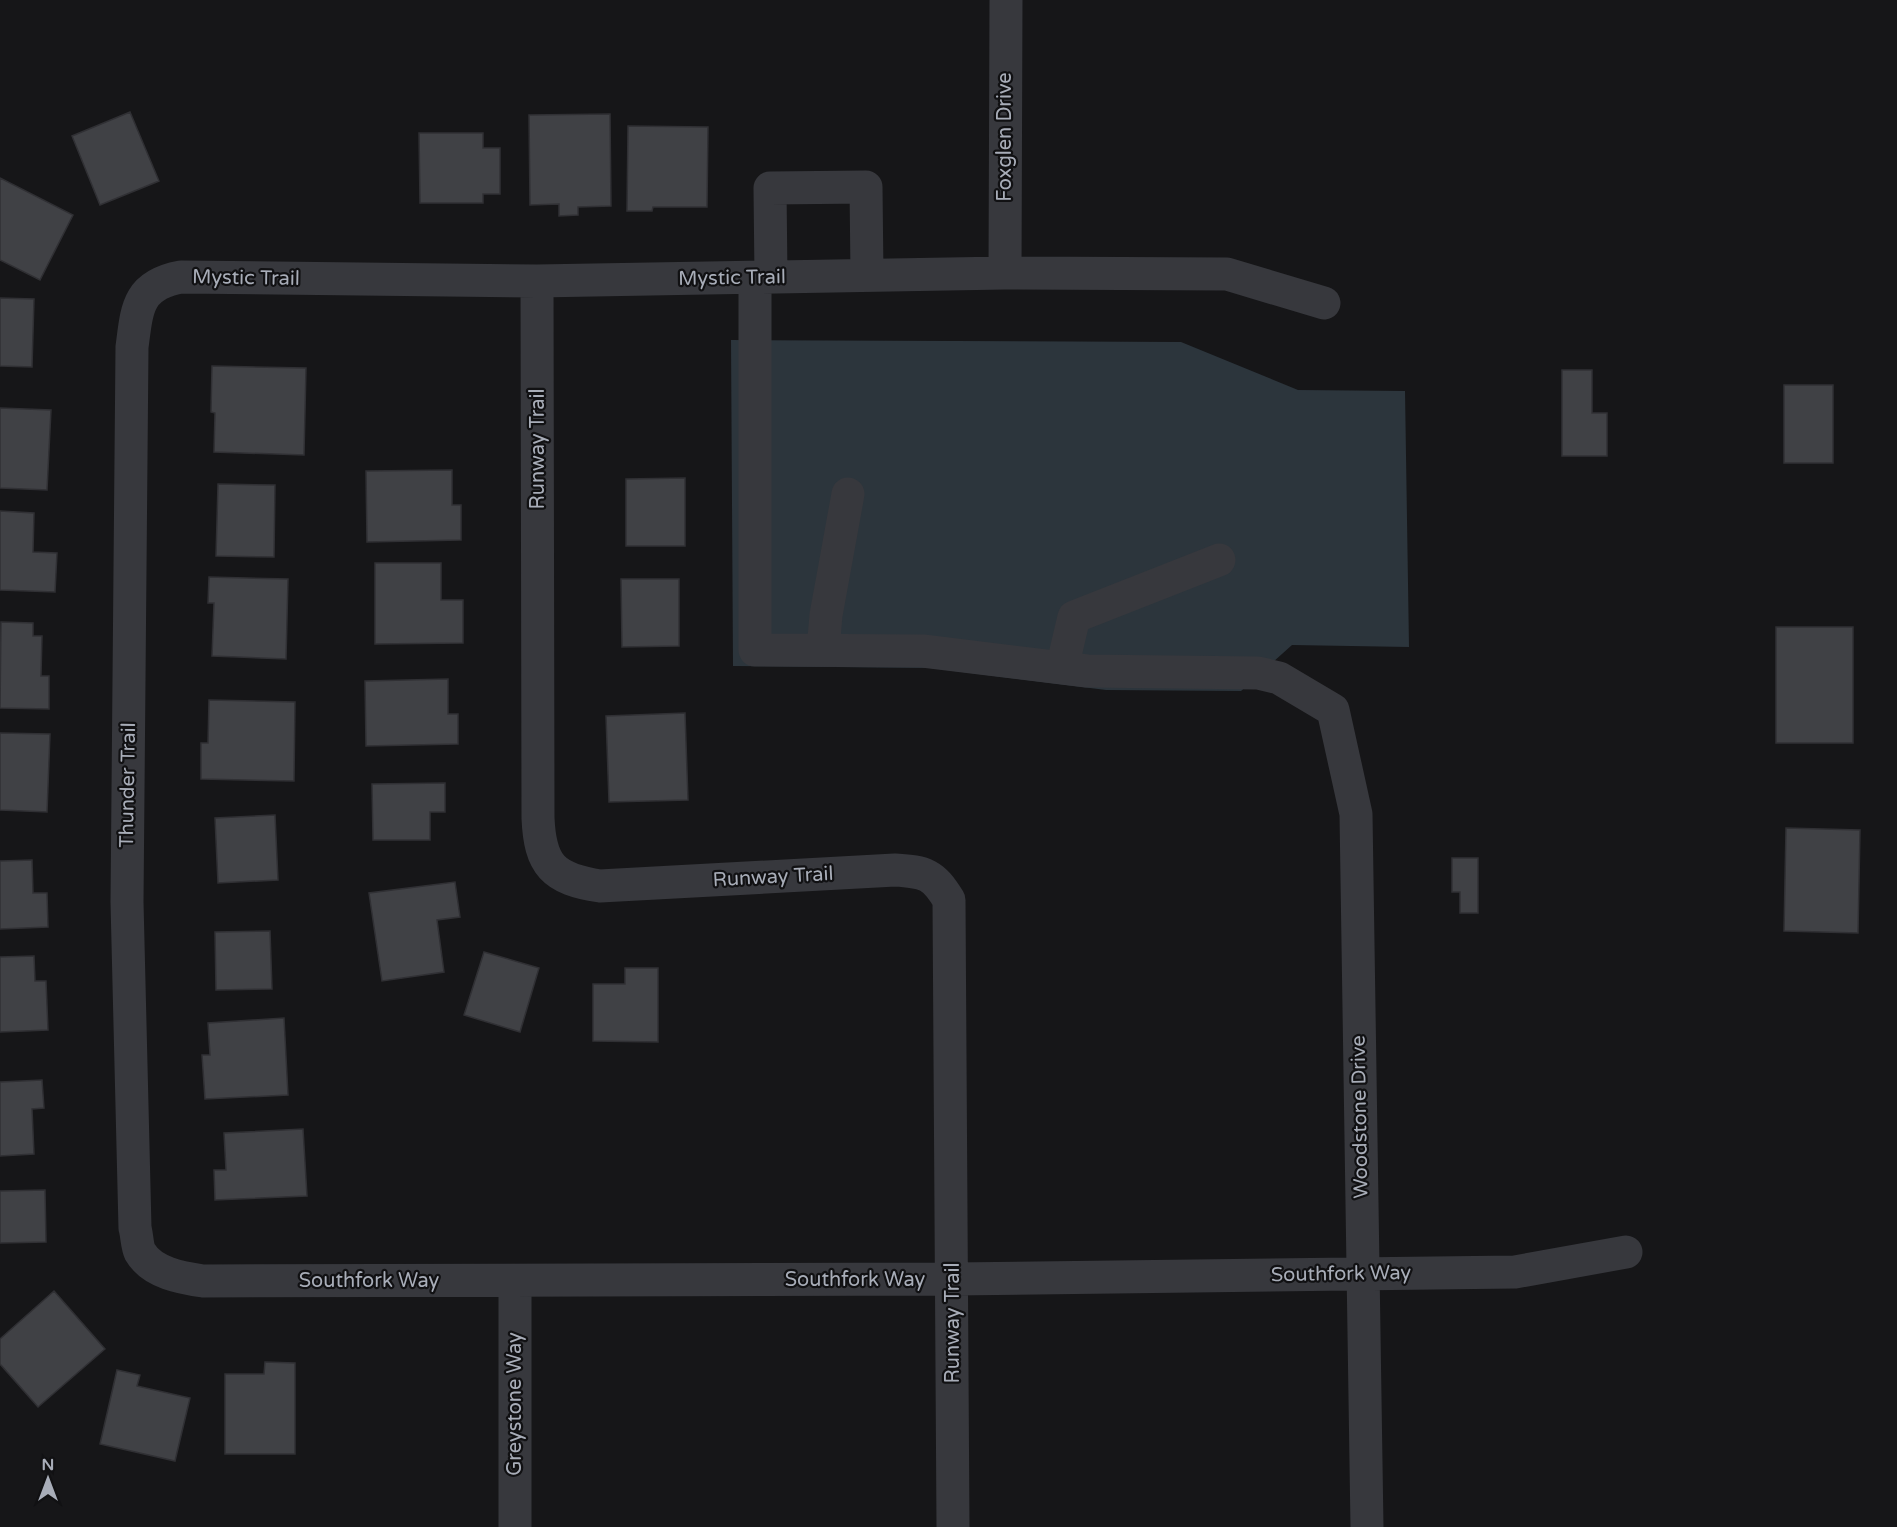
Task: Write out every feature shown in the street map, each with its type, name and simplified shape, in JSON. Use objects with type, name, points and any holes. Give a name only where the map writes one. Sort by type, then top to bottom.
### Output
[{"type":"street","name":"Foxglen Drive","points":[[1005,273],[1006,0]]},
{"type":"street","points":[[867,275],[866,187],[770,188],[763,277],[755,650],[923,651],[1062,668],[1074,617],[1219,560]]},
{"type":"street","name":"Mystic Trail","points":[[143,296],[156,284],[181,278],[537,281],[1005,273],[1227,274],[1324,303]]},
{"type":"street","name":"Runway Trail","points":[[537,281],[538,818],[539,846],[545,860],[576,882],[600,886],[895,870],[920,872],[936,880],[949,900],[953,1527]]},
{"type":"street","name":"Thunder Trail","points":[[143,296],[137,310],[132,347],[128,902],[135,1228],[140,1252],[156,1268]]},
{"type":"street","points":[[823,650],[826,615],[848,494]]},
{"type":"street","name":"Woodstone Drive","points":[[1062,668],[1123,673],[1258,673],[1279,678],[1333,710],[1356,814],[1367,1527]]},
{"type":"street","name":"Southfork Way","points":[[156,1268],[181,1278],[203,1281],[953,1279],[1515,1272],[1626,1252]]},
{"type":"street","name":"Greystone Way","points":[[515,1281],[515,1527]]},
{"type":"shaded area","points":[[731,340],[1181,342],[1298,390],[1405,391],[1409,647],[1292,645],[1241,691],[1106,690],[930,668],[733,666]]},
{"type":"building","points":[[130,112],[159,181],[100,205],[72,136]]},
{"type":"building","points":[[610,114],[611,206],[578,207],[578,215],[559,216],[559,204],[530,205],[529,115]]},
{"type":"building","points":[[628,126],[708,127],[707,207],[653,207],[652,211],[627,211]]},
{"type":"building","points":[[419,133],[483,133],[483,148],[500,148],[500,194],[483,194],[483,203],[420,203]]},
{"type":"building","points":[[0,178],[73,215],[40,280],[0,260]]},
{"type":"building","points":[[0,298],[34,299],[32,367],[0,366]]},
{"type":"building","points":[[212,366],[306,368],[304,455],[214,452],[215,413],[211,412]]},
{"type":"building","points":[[1562,370],[1592,370],[1592,413],[1607,413],[1607,456],[1562,456]]},
{"type":"building","points":[[1784,385],[1833,385],[1833,463],[1784,463]]},
{"type":"building","points":[[0,408],[51,410],[47,490],[0,488]]},
{"type":"building","points":[[452,470],[452,505],[461,505],[461,540],[367,542],[366,471]]},
{"type":"building","points":[[685,478],[685,546],[626,546],[626,479]]},
{"type":"building","points":[[218,484],[275,485],[274,557],[216,556]]},
{"type":"building","points":[[0,511],[34,513],[33,552],[57,553],[55,592],[0,590]]},
{"type":"building","points":[[375,563],[441,563],[441,600],[463,600],[463,643],[375,644]]},
{"type":"building","points":[[209,577],[288,579],[286,659],[212,656],[214,603],[208,603]]},
{"type":"building","points":[[621,579],[679,579],[679,646],[622,647]]},
{"type":"building","points":[[1,622],[33,623],[33,636],[42,636],[41,676],[49,676],[49,709],[0,708]]},
{"type":"building","points":[[1776,627],[1853,627],[1853,743],[1776,743]]},
{"type":"building","points":[[448,679],[448,714],[458,714],[458,744],[366,746],[365,681]]},
{"type":"building","points":[[209,700],[295,702],[294,781],[201,779],[201,743],[208,743]]},
{"type":"building","points":[[685,713],[688,800],[609,802],[606,716]]},
{"type":"building","points":[[0,733],[50,734],[47,812],[0,810]]},
{"type":"building","points":[[445,783],[445,812],[430,812],[430,840],[373,840],[372,784]]},
{"type":"building","points":[[275,815],[278,880],[218,883],[215,818]]},
{"type":"building","points":[[1786,828],[1860,830],[1858,933],[1784,931]]},
{"type":"building","points":[[1452,858],[1478,858],[1478,913],[1460,913],[1460,892],[1452,892]]},
{"type":"building","points":[[32,860],[33,893],[47,893],[48,927],[0,929],[0,861]]},
{"type":"building","points":[[455,882],[460,917],[437,920],[444,972],[382,981],[369,893]]},
{"type":"building","points":[[270,931],[272,989],[216,990],[215,932]]},
{"type":"building","points":[[484,952],[539,968],[520,1032],[464,1015]]},
{"type":"building","points":[[34,956],[35,981],[46,981],[48,1030],[0,1032],[0,957]]},
{"type":"building","points":[[625,968],[658,968],[658,1042],[593,1041],[593,984],[625,984]]},
{"type":"building","points":[[284,1018],[288,1095],[205,1099],[202,1055],[210,1055],[208,1023]]},
{"type":"building","points":[[42,1080],[44,1108],[32,1109],[34,1154],[0,1156],[0,1082]]},
{"type":"building","points":[[303,1129],[307,1196],[215,1200],[214,1170],[226,1170],[224,1133]]},
{"type":"building","points":[[45,1190],[46,1242],[0,1243],[0,1191]]},
{"type":"building","points":[[54,1291],[105,1349],[38,1407],[0,1364],[0,1339]]},
{"type":"building","points":[[265,1362],[295,1363],[295,1454],[225,1454],[225,1374],[264,1374]]},
{"type":"building","points":[[117,1370],[140,1375],[137,1386],[190,1398],[175,1461],[100,1444]]}]
